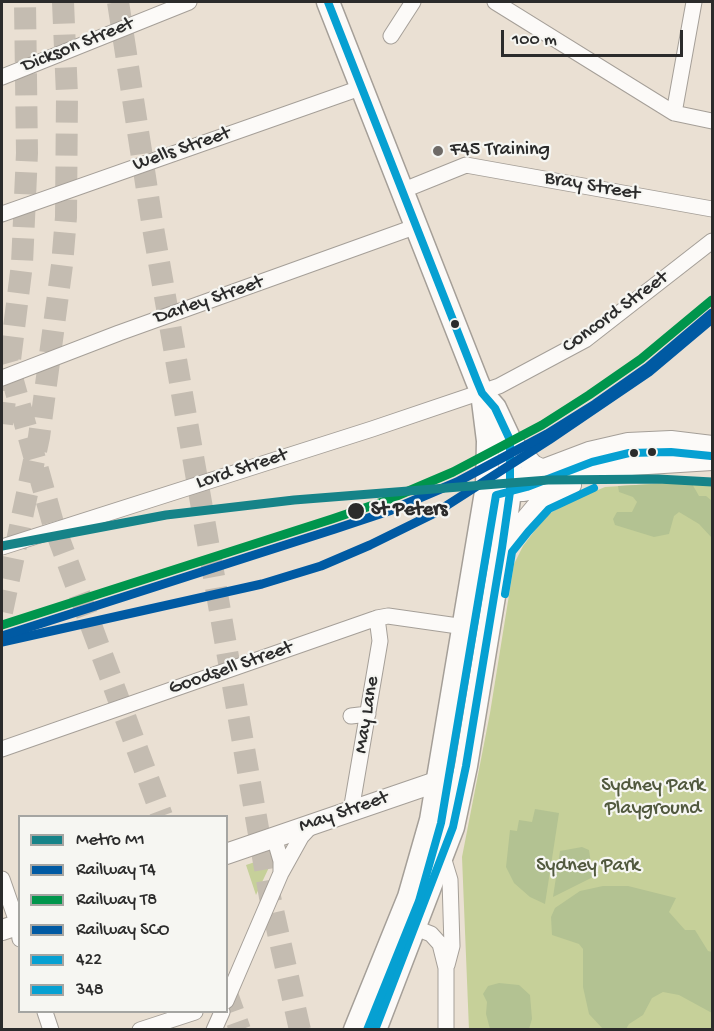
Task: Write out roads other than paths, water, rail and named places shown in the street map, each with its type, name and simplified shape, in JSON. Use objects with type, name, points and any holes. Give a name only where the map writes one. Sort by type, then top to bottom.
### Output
[{"type":"highway","points":[[328,2],[404,190],[482,393],[488,441],[487,486],[439,781],[423,855],[415,928],[355,1029]]},
{"type":"highway","points":[[375,1029],[443,857],[462,785],[502,548],[510,486],[510,440],[495,408],[482,393]]},
{"type":"main road","points":[[510,440],[532,465],[543,470]]},
{"type":"main road","points":[[510,486],[543,470],[589,453],[628,443],[671,441],[712,446]]},
{"type":"main road","points":[[487,486],[510,486],[524,491],[585,470],[712,460]]},
{"type":"main road","points":[[502,548],[524,519],[543,500],[575,483],[624,466]]},
{"type":"main road","name":"May Street","points":[[228,853],[439,781],[462,785]]},
{"type":"street","name":"Dickson Street","points":[[2,77],[189,2]]},
{"type":"street","points":[[391,36],[413,2]]},
{"type":"street","points":[[495,2],[674,113],[712,121]]},
{"type":"street","points":[[674,113],[694,2]]},
{"type":"street","name":"Wells Street","points":[[2,214],[363,87]]},
{"type":"street","name":"Bray Street","points":[[404,190],[466,165],[712,208]]},
{"type":"street","name":"Darley Street","points":[[2,378],[119,333],[417,226]]},
{"type":"street","name":"Concord Street","points":[[482,393],[585,340],[712,241]]},
{"type":"street","name":"Lord Street","points":[[2,547],[482,393]]},
{"type":"street","name":"Goodsell Street","points":[[2,749],[377,618],[388,616],[465,627]]},
{"type":"street","name":"May Lane","points":[[351,811],[380,641],[377,618]]},
{"type":"street","points":[[351,716],[368,714]]},
{"type":"street","points":[[228,996],[281,873],[301,837],[313,824]]},
{"type":"street","points":[[274,837],[281,861],[281,873]]},
{"type":"street","points":[[443,857],[450,880],[452,946],[446,968]]},
{"type":"street","points":[[2,879],[15,930]]},
{"type":"street","points":[[415,928],[445,930],[451,920]]},
{"type":"street","points":[[415,928],[440,944],[446,968],[446,1029]]},
{"type":"street","points":[[46,1013],[51,1029]]},
{"type":"street","points":[[140,1029],[189,1013]]},
{"type":"street","points":[[214,1029],[221,1013]]},
{"type":"tunnel","points":[[2,424],[22,264],[27,153],[25,2]]},
{"type":"tunnel","points":[[2,612],[39,437],[62,265],[66,217],[67,95],[63,2]]},
{"type":"tunnel","points":[[118,2],[152,222],[270,897],[300,1030]]},
{"type":"tunnel","points":[[2,342],[53,523],[162,815]]},
{"type":"tunnel","points":[[228,997],[240,1030]]},
{"type":"metro line","name":"M1","points":[[2,546],[166,515],[294,500],[548,480],[658,479],[712,482]]},
{"type":"rail line","name":"T8","points":[[2,625],[332,519],[385,501],[453,472],[542,425],[589,395],[641,359],[712,300]]},
{"type":"rail line","name":"SCO","points":[[5,635],[389,511],[457,482],[547,434],[595,404],[648,367],[712,313]]},
{"type":"rail line","name":"T4","points":[[2,642],[262,584],[321,566],[370,545],[435,513],[549,440],[649,372],[712,319]]},
{"type":"place","name":"F45 Training","points":[[438,151]]},
{"type":"place","name":"St Peters","points":[[356,511]]},
{"type":"park label","name":"Sydney Park Playground","points":[[653,798]]},
{"type":"park label","name":"Sydney Park","points":[[588,867]]}]
